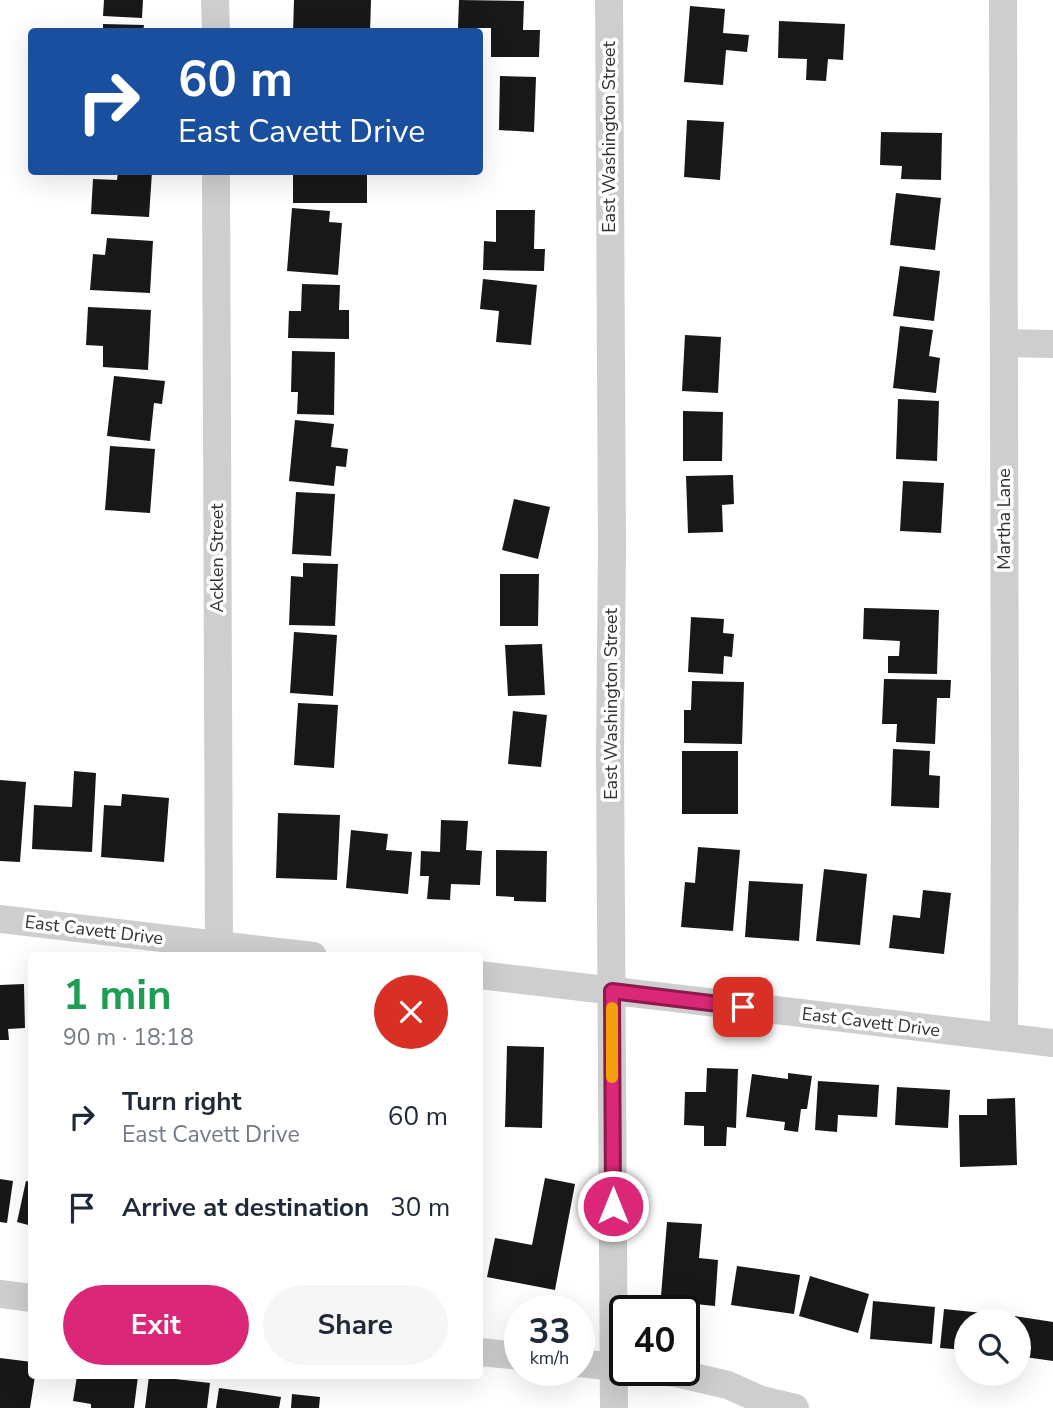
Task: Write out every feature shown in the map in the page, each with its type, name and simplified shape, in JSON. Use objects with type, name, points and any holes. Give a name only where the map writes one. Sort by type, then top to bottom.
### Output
[{"type":"street","points":[[215,0],[216,28]]},
{"type":"street","name":"East Washington Street","points":[[609,0],[612,550],[610,766],[618,1295]]},
{"type":"street","name":"Martha Lane","points":[[1003,0],[1004,1037]]},
{"type":"street","name":"Acklen Street","points":[[216,175],[219,944]]},
{"type":"street","points":[[1004,342],[1053,344]]},
{"type":"street","name":"East Cavett Drive","points":[[0,919],[282,952]]},
{"type":"street","name":"East Cavett Drive","points":[[483,975],[1053,1043]]},
{"type":"street","points":[[0,1294],[28,1298]]},
{"type":"street","points":[[483,1352],[504,1354]]},
{"type":"street","points":[[700,1379],[728,1385],[761,1400],[795,1408]]},
{"type":"street","name":"East Washington Street","points":[[614,1408],[617,1386]]},
{"type":"building","points":[[104,0],[143,0],[142,18],[103,16]]},
{"type":"building","points":[[294,0],[371,0],[370,28],[293,28]]},
{"type":"building","points":[[459,0],[524,1],[523,30],[540,30],[539,57],[491,57],[491,28],[458,28]]},
{"type":"building","points":[[690,6],[725,9],[723,33],[749,35],[747,52],[726,50],[723,85],[684,82]]},
{"type":"building","points":[[779,21],[845,24],[843,60],[828,59],[826,81],[806,80],[807,59],[778,58]]},
{"type":"building","points":[[103,24],[144,25],[144,28],[103,28]]},
{"type":"building","points":[[500,76],[536,77],[534,132],[499,130]]},
{"type":"building","points":[[687,120],[724,122],[720,180],[684,177]]},
{"type":"building","points":[[881,132],[942,133],[941,180],[901,179],[902,166],[880,165]]},
{"type":"building","points":[[118,175],[152,175],[149,217],[91,214],[93,179],[117,180]]},
{"type":"building","points":[[293,175],[367,175],[367,203],[293,203]]},
{"type":"building","points":[[896,193],[941,198],[935,250],[890,245]]},
{"type":"building","points":[[292,208],[330,211],[329,222],[342,223],[338,275],[287,271]]},
{"type":"building","points":[[496,210],[535,210],[534,249],[545,249],[544,271],[483,270],[484,241],[496,242]]},
{"type":"building","points":[[107,238],[153,241],[150,293],[90,290],[93,254],[105,255]]},
{"type":"building","points":[[900,266],[940,271],[934,321],[893,316]]},
{"type":"building","points":[[483,279],[537,285],[531,345],[496,342],[499,311],[480,309]]},
{"type":"building","points":[[302,284],[340,285],[339,310],[349,310],[349,339],[288,338],[289,311],[301,311]]},
{"type":"building","points":[[88,307],[151,310],[148,370],[103,367],[103,346],[86,345]]},
{"type":"building","points":[[900,326],[933,330],[929,356],[940,358],[936,393],[893,388]]},
{"type":"building","points":[[685,335],[721,337],[718,393],[682,391]]},
{"type":"building","points":[[292,351],[335,352],[334,415],[297,414],[298,392],[291,392]]},
{"type":"building","points":[[114,376],[165,381],[162,404],[154,403],[150,441],[107,436]]},
{"type":"building","points":[[898,399],[939,401],[937,461],[896,459]]},
{"type":"building","points":[[683,411],[723,412],[722,461],[683,461]]},
{"type":"building","points":[[295,420],[334,424],[331,447],[348,449],[346,467],[336,466],[334,486],[289,481]]},
{"type":"building","points":[[110,446],[155,449],[150,513],[105,510]]},
{"type":"building","points":[[733,475],[734,504],[722,505],[723,532],[688,533],[686,476]]},
{"type":"building","points":[[903,481],[944,483],[941,533],[900,531]]},
{"type":"building","points":[[296,492],[335,494],[331,556],[292,554]]},
{"type":"building","points":[[514,499],[550,507],[538,559],[502,550]]},
{"type":"building","points":[[303,563],[338,564],[335,626],[289,625],[291,576],[303,577]]},
{"type":"building","points":[[500,574],[539,574],[538,626],[500,626]]},
{"type":"building","points":[[864,608],[939,610],[937,674],[888,673],[888,656],[899,656],[900,641],[863,639]]},
{"type":"building","points":[[691,617],[724,619],[723,633],[734,634],[732,657],[724,656],[723,674],[688,672]]},
{"type":"building","points":[[294,632],[337,635],[333,696],[290,693]]},
{"type":"building","points":[[542,644],[545,695],[508,696],[505,645]]},
{"type":"building","points":[[884,679],[951,680],[950,698],[937,698],[935,744],[896,742],[897,724],[882,724]]},
{"type":"building","points":[[692,681],[744,682],[742,744],[684,743],[684,710],[691,710]]},
{"type":"building","points":[[298,703],[338,705],[334,768],[294,765]]},
{"type":"building","points":[[513,711],[547,715],[541,767],[508,764]]},
{"type":"building","points":[[893,749],[930,751],[929,775],[940,776],[939,808],[891,806]]},
{"type":"building","points":[[682,751],[738,751],[738,814],[682,814]]},
{"type":"building","points":[[74,771],[96,773],[92,852],[32,849],[34,805],[72,807]]},
{"type":"building","points":[[0,780],[26,782],[20,862],[0,861]]},
{"type":"building","points":[[122,794],[169,798],[164,862],[101,857],[104,805],[121,806]]},
{"type":"building","points":[[278,813],[340,815],[337,880],[276,878]]},
{"type":"building","points":[[441,820],[468,821],[466,850],[482,851],[480,885],[451,884],[450,900],[427,899],[429,876],[420,876],[421,851],[440,852]]},
{"type":"building","points":[[351,830],[388,834],[386,850],[412,852],[408,894],[346,888]]},
{"type":"building","points":[[698,847],[740,850],[733,931],[681,927],[685,882],[695,883]]},
{"type":"building","points":[[496,850],[547,851],[546,902],[514,901],[514,897],[496,896]]},
{"type":"building","points":[[824,869],[867,874],[860,945],[816,941]]},
{"type":"building","points":[[749,881],[803,884],[799,941],[745,937]]},
{"type":"building","points":[[923,890],[951,893],[944,954],[889,948],[893,915],[920,918]]},
{"type":"building","points":[[24,984],[25,1028],[8,1029],[9,1040],[0,1040],[0,985]]},
{"type":"building","points":[[507,1046],[544,1047],[542,1128],[505,1127]]},
{"type":"building","points":[[707,1068],[738,1069],[736,1128],[727,1127],[726,1146],[704,1146],[704,1126],[684,1125],[685,1092],[706,1092]]},
{"type":"building","points":[[788,1073],[812,1076],[807,1109],[801,1109],[798,1132],[784,1130],[785,1122],[746,1117],[752,1074],[788,1079]]},
{"type":"building","points":[[818,1081],[879,1085],[877,1117],[838,1115],[837,1132],[815,1130]]},
{"type":"building","points":[[897,1087],[950,1090],[948,1128],[895,1125]]},
{"type":"building","points":[[1015,1098],[1017,1165],[960,1167],[959,1115],[987,1115],[987,1099]]},
{"type":"building","points":[[545,1178],[575,1184],[555,1290],[487,1277],[495,1238],[532,1245]]},
{"type":"building","points":[[0,1179],[13,1181],[7,1223],[0,1222]]},
{"type":"building","points":[[26,1181],[28,1181],[28,1225],[17,1222]]},
{"type":"building","points":[[667,1222],[702,1224],[699,1258],[718,1260],[715,1306],[700,1304],[700,1295],[661,1295]]},
{"type":"building","points":[[737,1266],[800,1275],[794,1314],[731,1305]]},
{"type":"building","points":[[810,1276],[869,1294],[858,1333],[799,1316]]},
{"type":"building","points":[[873,1301],[935,1307],[932,1344],[870,1339]]},
{"type":"building","points":[[944,1309],[954,1310],[954,1349],[940,1348]]},
{"type":"building","points":[[1031,1319],[1053,1322],[1053,1361],[1031,1358]]},
{"type":"building","points":[[0,1358],[28,1362],[28,1379],[35,1379],[30,1408],[0,1408]]},
{"type":"building","points":[[77,1379],[138,1379],[134,1408],[91,1408],[91,1404],[73,1401]]},
{"type":"building","points":[[149,1379],[210,1383],[207,1408],[145,1408]]},
{"type":"building","points":[[219,1388],[281,1397],[279,1408],[216,1408]]},
{"type":"building","points":[[292,1394],[320,1397],[319,1408],[291,1408]]},
{"type":"slow traffic","points":[[612,1008],[612,1077]]},
{"type":"route","points":[[613,1206],[612,991],[743,1007]]}]
